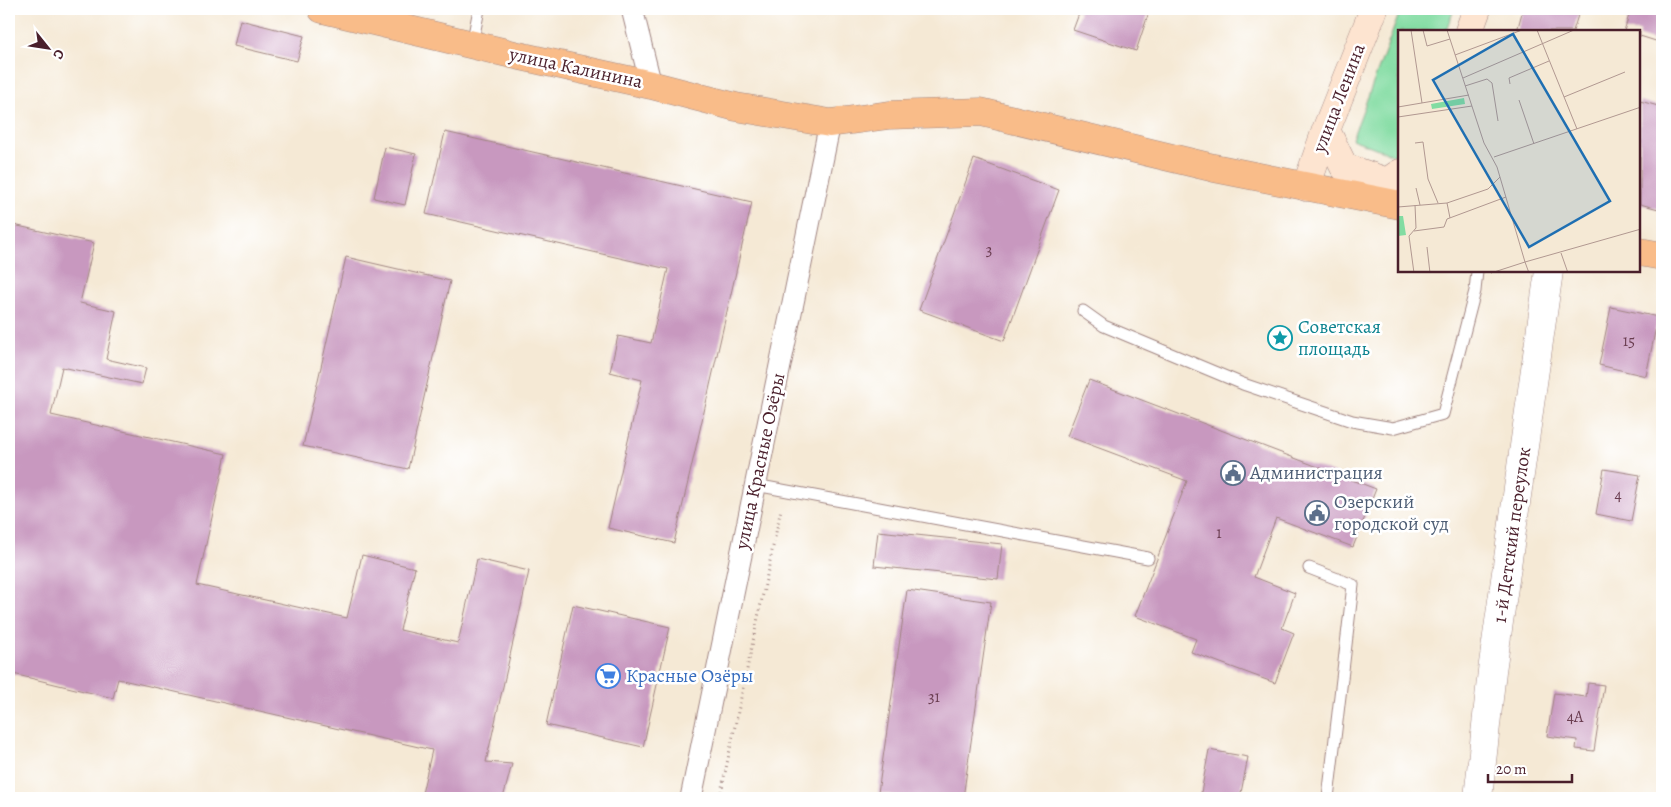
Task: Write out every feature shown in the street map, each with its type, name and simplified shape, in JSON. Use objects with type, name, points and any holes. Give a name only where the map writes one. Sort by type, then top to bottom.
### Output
[{"type":"main road","name":"улица Калинина","points":[[322,9],[651,85],[736,107],[830,123]]},
{"type":"main road","name":"улица Ленина","points":[[1306,187],[1326,130],[1374,9]]},
{"type":"main road","points":[[1469,30],[1477,9]]},
{"type":"main road","points":[[830,123],[889,114],[981,112],[1214,168],[1398,205]]},
{"type":"main road","points":[[1326,130],[1344,167],[1387,182],[1398,174]]},
{"type":"main road","points":[[1641,252],[1662,256]]},
{"type":"street","points":[[632,9],[651,85]]},
{"type":"street","name":"улица Красные Озёры","points":[[692,798],[830,123]]},
{"type":"street","name":"1-й Детский переулок","points":[[1478,798],[1492,671],[1549,272]]},
{"type":"lane","points":[[472,45],[479,9]]},
{"type":"lane","points":[[1084,311],[1104,326],[1243,384],[1352,421],[1393,428],[1443,414],[1475,291],[1477,272]]},
{"type":"lane","points":[[755,485],[1148,558]]},
{"type":"lane","points":[[1309,568],[1353,585],[1328,798]]},
{"type":"path","points":[[760,798],[721,792],[785,491]]},
{"type":"green space","points":[[1401,9],[1454,9],[1446,30],[1398,30],[1398,157],[1352,139]]},
{"type":"building","points":[[1074,9],[1150,9],[1136,51],[1073,30],[1080,11]]},
{"type":"building","points":[[1523,9],[1580,9],[1573,30],[1517,30]]},
{"type":"building","points":[[1631,9],[1662,9],[1662,43],[1641,36],[1641,30],[1624,30]]},
{"type":"building","points":[[240,20],[304,36],[297,61],[234,46]]},
{"type":"building","points":[[1641,101],[1662,107],[1662,210],[1641,204]]},
{"type":"building","points":[[445,132],[752,202],[674,543],[608,528],[642,380],[610,372],[618,336],[651,343],[668,269],[426,214]]},
{"type":"building","points":[[385,147],[416,154],[405,205],[374,198]]},
{"type":"building","points":[[974,159],[1059,190],[1004,341],[919,310]]},
{"type":"building","points":[[9,224],[94,243],[80,303],[116,311],[106,359],[146,368],[142,384],[62,367],[51,415],[226,454],[197,585],[347,618],[362,555],[415,568],[400,630],[458,643],[477,559],[529,571],[486,762],[512,764],[503,798],[421,798],[432,750],[118,679],[113,698],[9,673]]},
{"type":"building","points":[[346,257],[450,281],[408,469],[303,446]]},
{"type":"building","points":[[1611,307],[1658,317],[1646,376],[1599,365]]},
{"type":"building","points":[[1089,380],[1376,489],[1353,547],[1276,518],[1254,577],[1295,593],[1282,628],[1294,633],[1275,683],[1191,652],[1196,639],[1135,616],[1187,481],[1067,436]]},
{"type":"building","points":[[1604,469],[1640,475],[1631,521],[1596,514]]},
{"type":"building","points":[[878,531],[1002,544],[998,579],[874,566]]},
{"type":"building","points":[[907,590],[991,602],[963,798],[915,798],[878,793]]},
{"type":"building","name":"Красные Озёры","points":[[573,605],[670,627],[643,747],[546,725]]},
{"type":"building","points":[[1588,683],[1604,685],[1594,751],[1576,749],[1577,740],[1547,736],[1554,693],[1586,697]]},
{"type":"building","points":[[1209,750],[1248,757],[1240,798],[1200,798]]},
{"type":"place","name":"Советская площадь","points":[[1280,338]]},
{"type":"place","name":"Администрация","points":[[1233,473]]},
{"type":"place","name":"Озерский городской суд","points":[[1317,513]]},
{"type":"place","name":"Красные Озёры","points":[[608,676]]}]
